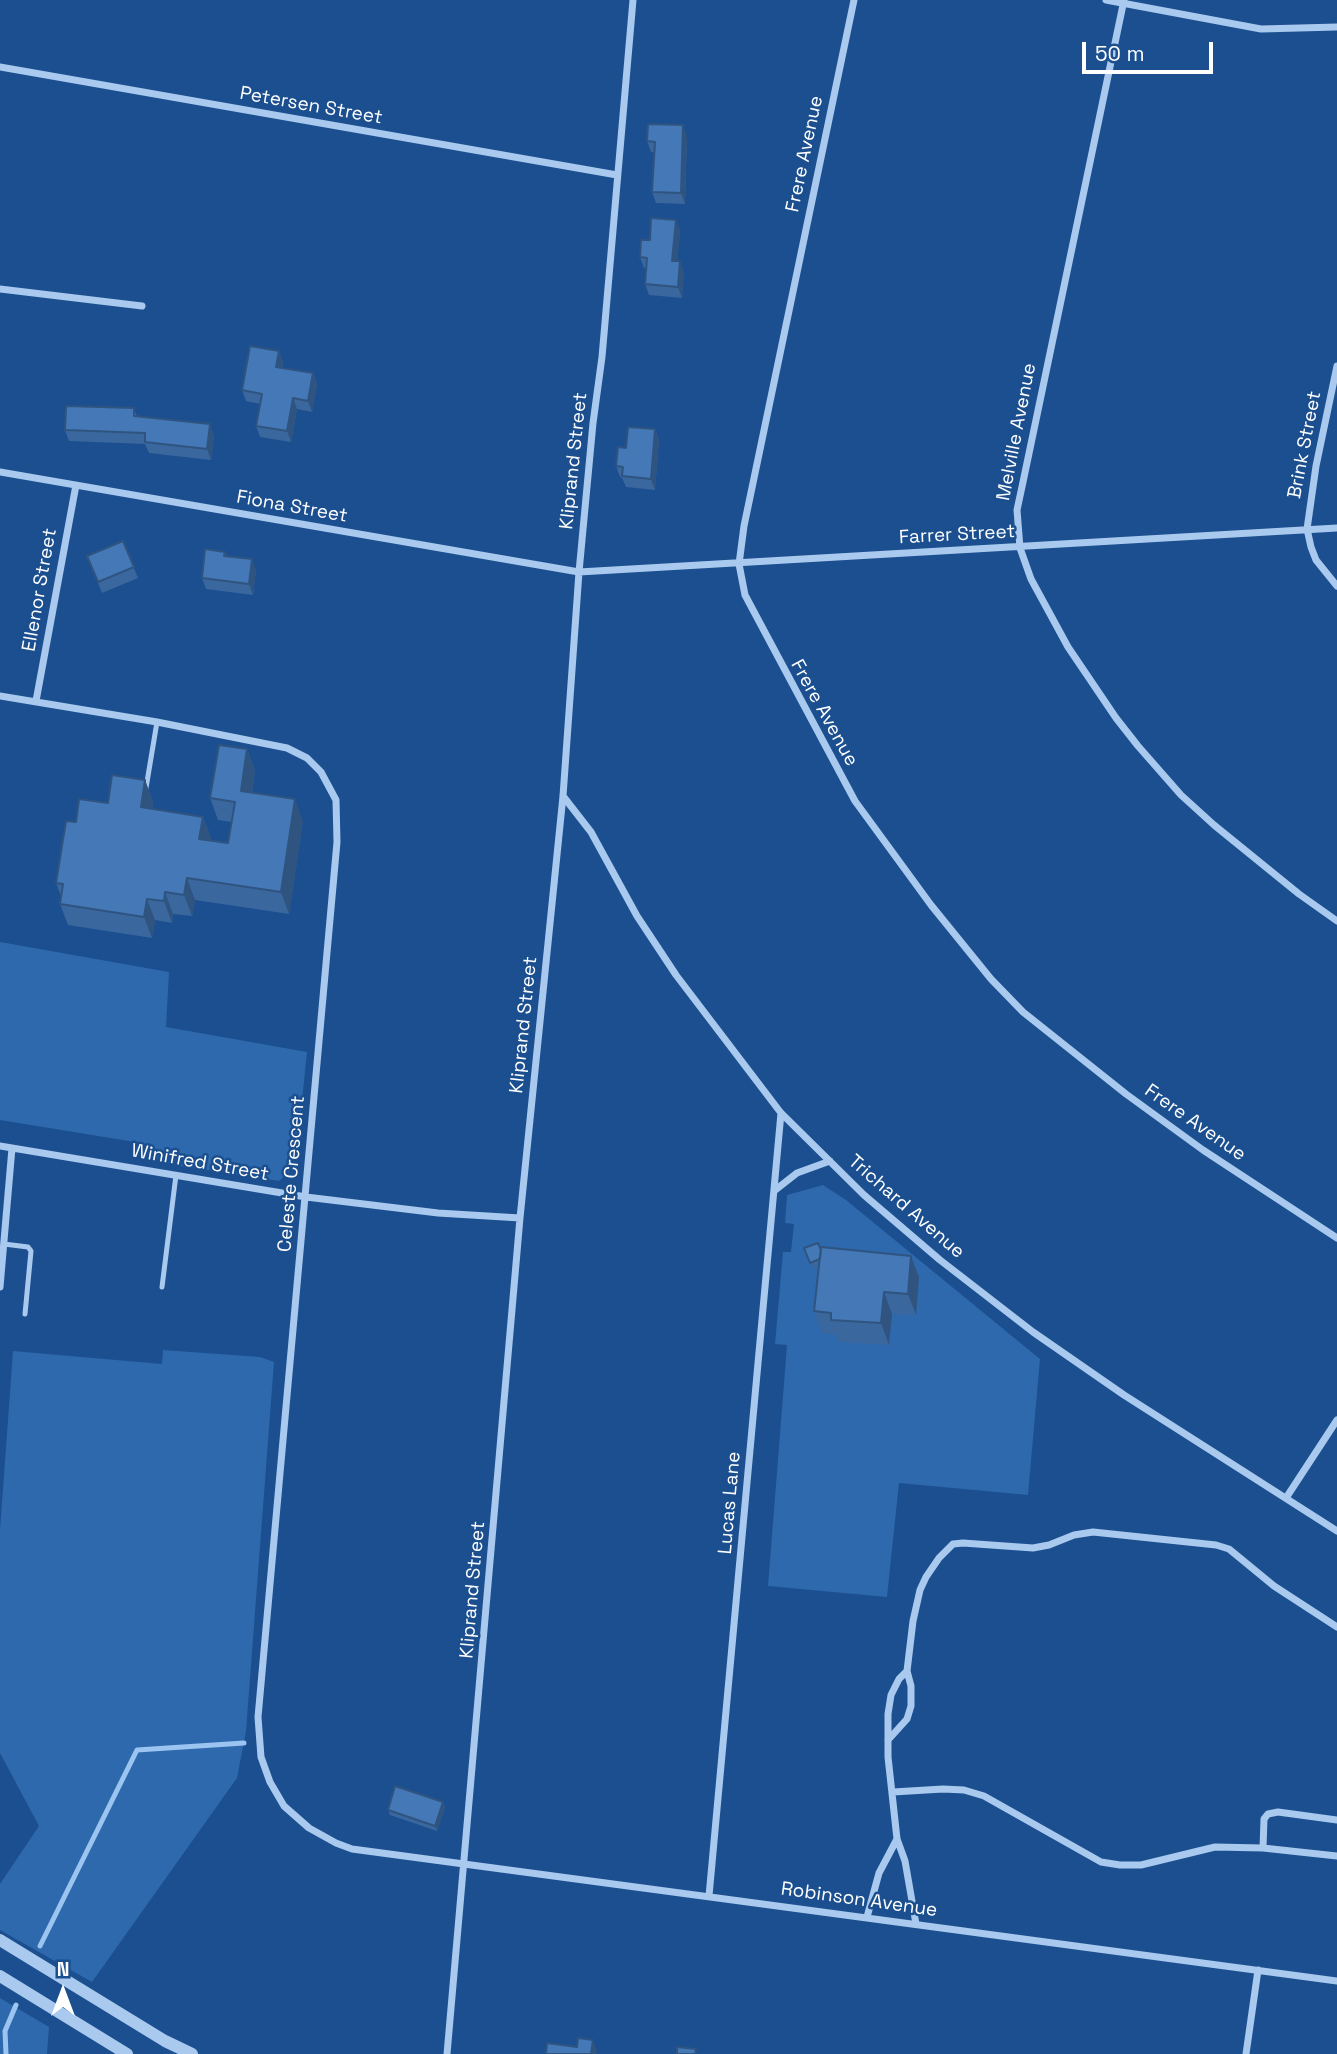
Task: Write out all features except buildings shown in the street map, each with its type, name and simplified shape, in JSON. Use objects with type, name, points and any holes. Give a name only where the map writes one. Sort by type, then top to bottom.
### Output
[{"type":"street","name":"Kliprand Street","points":[[447,2054],[520,1219],[563,796],[579,572],[602,356],[633,0]]},
{"type":"street","name":"Frere Avenue","points":[[854,0],[747,508],[739,564],[741,586],[855,802],[931,905],[991,979],[1023,1012],[1166,1124],[1337,1238]]},
{"type":"street","points":[[1106,0],[1124,1],[1261,29],[1337,27]]},
{"type":"street","name":"Melville Avenue","points":[[1124,1],[1017,510],[1020,548],[1031,579],[1068,647],[1138,746],[1181,794],[1220,830],[1337,921]]},
{"type":"street","name":"Petersen Street","points":[[0,67],[617,175]]},
{"type":"street","points":[[0,289],[142,306]]},
{"type":"street","name":"Brink Street","points":[[1307,529],[1314,475],[1337,366]]},
{"type":"street","name":"Fiona Street","points":[[0,472],[579,572]]},
{"type":"street","name":"Ellenor Street","points":[[36,701],[76,485]]},
{"type":"street","name":"Farrer Street","points":[[579,572],[1337,528]]},
{"type":"street","points":[[1307,529],[1316,560],[1337,586]]},
{"type":"street","name":"Celeste Crescent","points":[[0,696],[157,722],[287,748],[311,761],[334,794],[337,842],[259,1703],[261,1756],[270,1782],[284,1806],[309,1828],[335,1843],[376,1852]]},
{"type":"street","name":"Trichard Avenue","points":[[563,796],[591,832],[637,916],[676,975],[781,1113],[830,1161],[904,1230],[1033,1332],[1124,1395],[1337,1531]]},
{"type":"street","name":"Lucas Lane","points":[[709,1896],[781,1113]]},
{"type":"street","name":"Winifred Street","points":[[0,1146],[306,1197],[438,1213],[520,1219]]},
{"type":"street","points":[[0,1287],[12,1148]]},
{"type":"street","points":[[774,1191],[797,1172],[830,1161]]},
{"type":"street","points":[[1286,1498],[1337,1420]]},
{"type":"street","points":[[888,1740],[907,1719],[911,1706],[911,1686],[907,1671],[913,1621],[926,1577],[947,1549],[963,1543],[1032,1549],[1074,1535],[1093,1532],[1216,1545],[1230,1549],[1274,1586],[1337,1627]]},
{"type":"street","points":[[907,1671],[899,1679],[891,1695],[888,1740],[897,1839],[905,1861],[916,1924]]},
{"type":"street","points":[[892,1792],[943,1788],[984,1796],[1101,1862],[1120,1865],[1141,1865],[1215,1847],[1263,1848],[1337,1856]]},
{"type":"street","points":[[1263,1848],[1263,1825],[1268,1814],[1278,1812],[1337,1820]]},
{"type":"street","points":[[867,1917],[879,1873],[897,1839]]},
{"type":"street","name":"Robinson Avenue","points":[[376,1852],[1337,1981]]},
{"type":"street","points":[[0,1940],[164,2040],[192,2054]]},
{"type":"street","points":[[1246,2054],[1258,1970]]},
{"type":"street","points":[[0,1976],[127,2054]]},
{"type":"lane","points":[[146,788],[157,722]]},
{"type":"lane","points":[[162,1287],[176,1175]]},
{"type":"lane","points":[[4,1244],[28,1247],[31,1251],[25,1314]]},
{"type":"shaded area","points":[[0,942],[169,972],[166,1027],[307,1052],[296,1159],[289,1172],[279,1181],[169,1164],[159,1161],[141,1143],[0,1120]]},
{"type":"shaded area","points":[[823,1185],[846,1200],[1040,1359],[1028,1495],[899,1483],[887,1597],[768,1586],[787,1345],[775,1344],[783,1252],[791,1252],[794,1224],[785,1223],[787,1195]]},
{"type":"shaded area","points":[[163,1350],[260,1357],[274,1362],[246,1731],[237,1778],[92,1982],[0,1930],[0,1884],[39,1826],[0,1753],[0,1530],[13,1351],[162,1364]]},
{"type":"shaded area","points":[[0,1998],[49,2027],[47,2054],[0,2054]]},
{"type":"waterway","points":[[40,1946],[137,1750],[244,1743]]},
{"type":"waterway","points":[[6,2054],[5,2031],[16,2005]]}]
